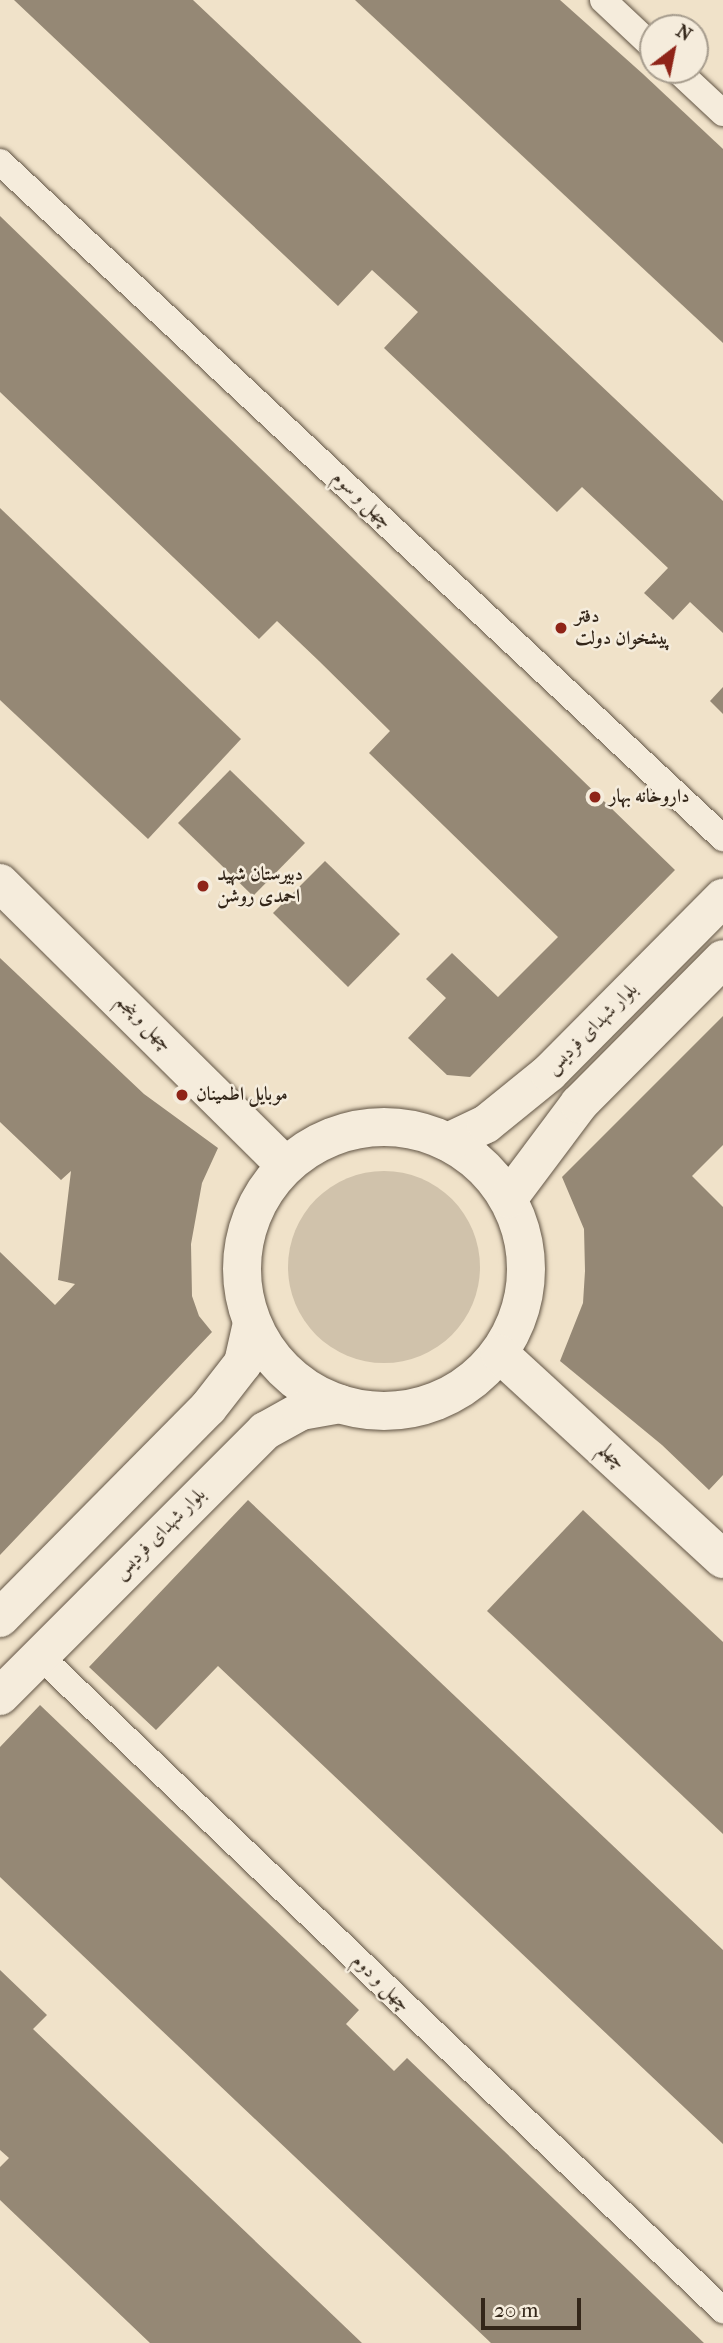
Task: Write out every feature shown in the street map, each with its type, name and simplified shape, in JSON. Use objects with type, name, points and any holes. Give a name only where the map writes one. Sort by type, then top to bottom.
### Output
[{"type":"main road","name":"چهل و پنجم","points":[[0,883],[285,1165]]},
{"type":"main road","name":"بلوار شهدای فردیس","points":[[448,1142],[486,1124],[549,1073],[723,898]]},
{"type":"main road","points":[[508,1199],[579,1104],[723,959]]},
{"type":"main road","points":[[368,1127],[411,1127],[448,1142],[480,1164],[508,1199],[518,1220],[527,1266],[521,1312],[500,1354],[468,1385],[428,1405],[384,1412],[340,1404],[301,1385],[270,1354],[252,1323],[242,1277],[244,1238],[258,1202],[285,1165],[323,1140],[368,1127]]},
{"type":"main road","points":[[0,1618],[208,1408],[243,1363],[252,1323]]},
{"type":"main road","name":"چهلم","points":[[500,1354],[723,1559]]},
{"type":"main road","name":"بلوار شهدای فردیس","points":[[0,1696],[265,1431],[301,1412],[340,1404]]},
{"type":"street","points":[[603,0],[639,34]]},
{"type":"street","points":[[692,84],[723,113]]},
{"type":"street","name":"چهل و سوم","points":[[0,162],[723,838]]},
{"type":"street","name":"چهل و دوم","points":[[40,1656],[723,2310]]},
{"type":"shaded area","points":[[384,1171],[403,1172],[421,1178],[452,1199],[473,1230],[479,1248],[479,1286],[473,1304],[452,1335],[421,1356],[403,1362],[384,1363],[365,1362],[347,1356],[316,1335],[295,1304],[289,1286],[288,1267],[289,1248],[295,1230],[316,1199],[347,1178],[365,1172]]},
{"type":"building","points":[[14,0],[193,0],[723,501],[723,633],[690,602],[673,620],[644,593],[668,568],[582,487],[557,512],[384,348],[418,312],[372,270],[338,306]]},
{"type":"building","points":[[355,0],[560,0],[639,70],[639,84],[654,84],[723,149],[723,343]]},
{"type":"building","points":[[0,216],[675,870],[470,1077],[447,1075],[408,1038],[446,998],[426,979],[452,953],[498,997],[558,937],[369,753],[390,731],[319,661],[277,621],[259,639],[0,392]]},
{"type":"building","points":[[0,508],[241,739],[148,839],[0,700]]},
{"type":"building","points":[[723,687],[723,714],[710,701]]},
{"type":"building","points":[[230,770],[305,843],[253,896],[178,823]]},
{"type":"building","points":[[325,861],[400,934],[348,987],[273,913]]},
{"type":"building","points":[[0,958],[144,1094],[218,1148],[202,1183],[191,1244],[192,1296],[199,1316],[212,1332],[0,1555],[0,1252],[55,1305],[75,1284],[58,1280],[71,1171],[61,1180],[0,1122]]},
{"type":"building","points":[[723,1016],[723,1145],[692,1176],[723,1207],[723,1475],[709,1490],[662,1445],[560,1361],[583,1303],[585,1271],[584,1229],[562,1177]]},
{"type":"building","points":[[248,1500],[723,1950],[723,2144],[218,1666],[156,1730],[89,1667]]},
{"type":"building","points":[[583,1510],[723,1642],[723,1834],[487,1611]]},
{"type":"building","points":[[40,1705],[359,2010],[346,2024],[394,2071],[407,2058],[704,2343],[491,2343],[0,1877],[0,1747]]},
{"type":"building","points":[[0,1970],[47,2015],[33,2029],[362,2343],[150,2343],[0,2200],[0,2167],[9,2158],[0,2150]]},
{"type":"place","name":"دفتر پیشخوان دولت","points":[[561,628]]},
{"type":"place","name":"داروخانه بهار","points":[[595,797]]},
{"type":"place","name":"دبیرستان شهید احمدی روشن","points":[[203,886]]},
{"type":"place","name":"موبایل اطمینان","points":[[182,1095]]}]
